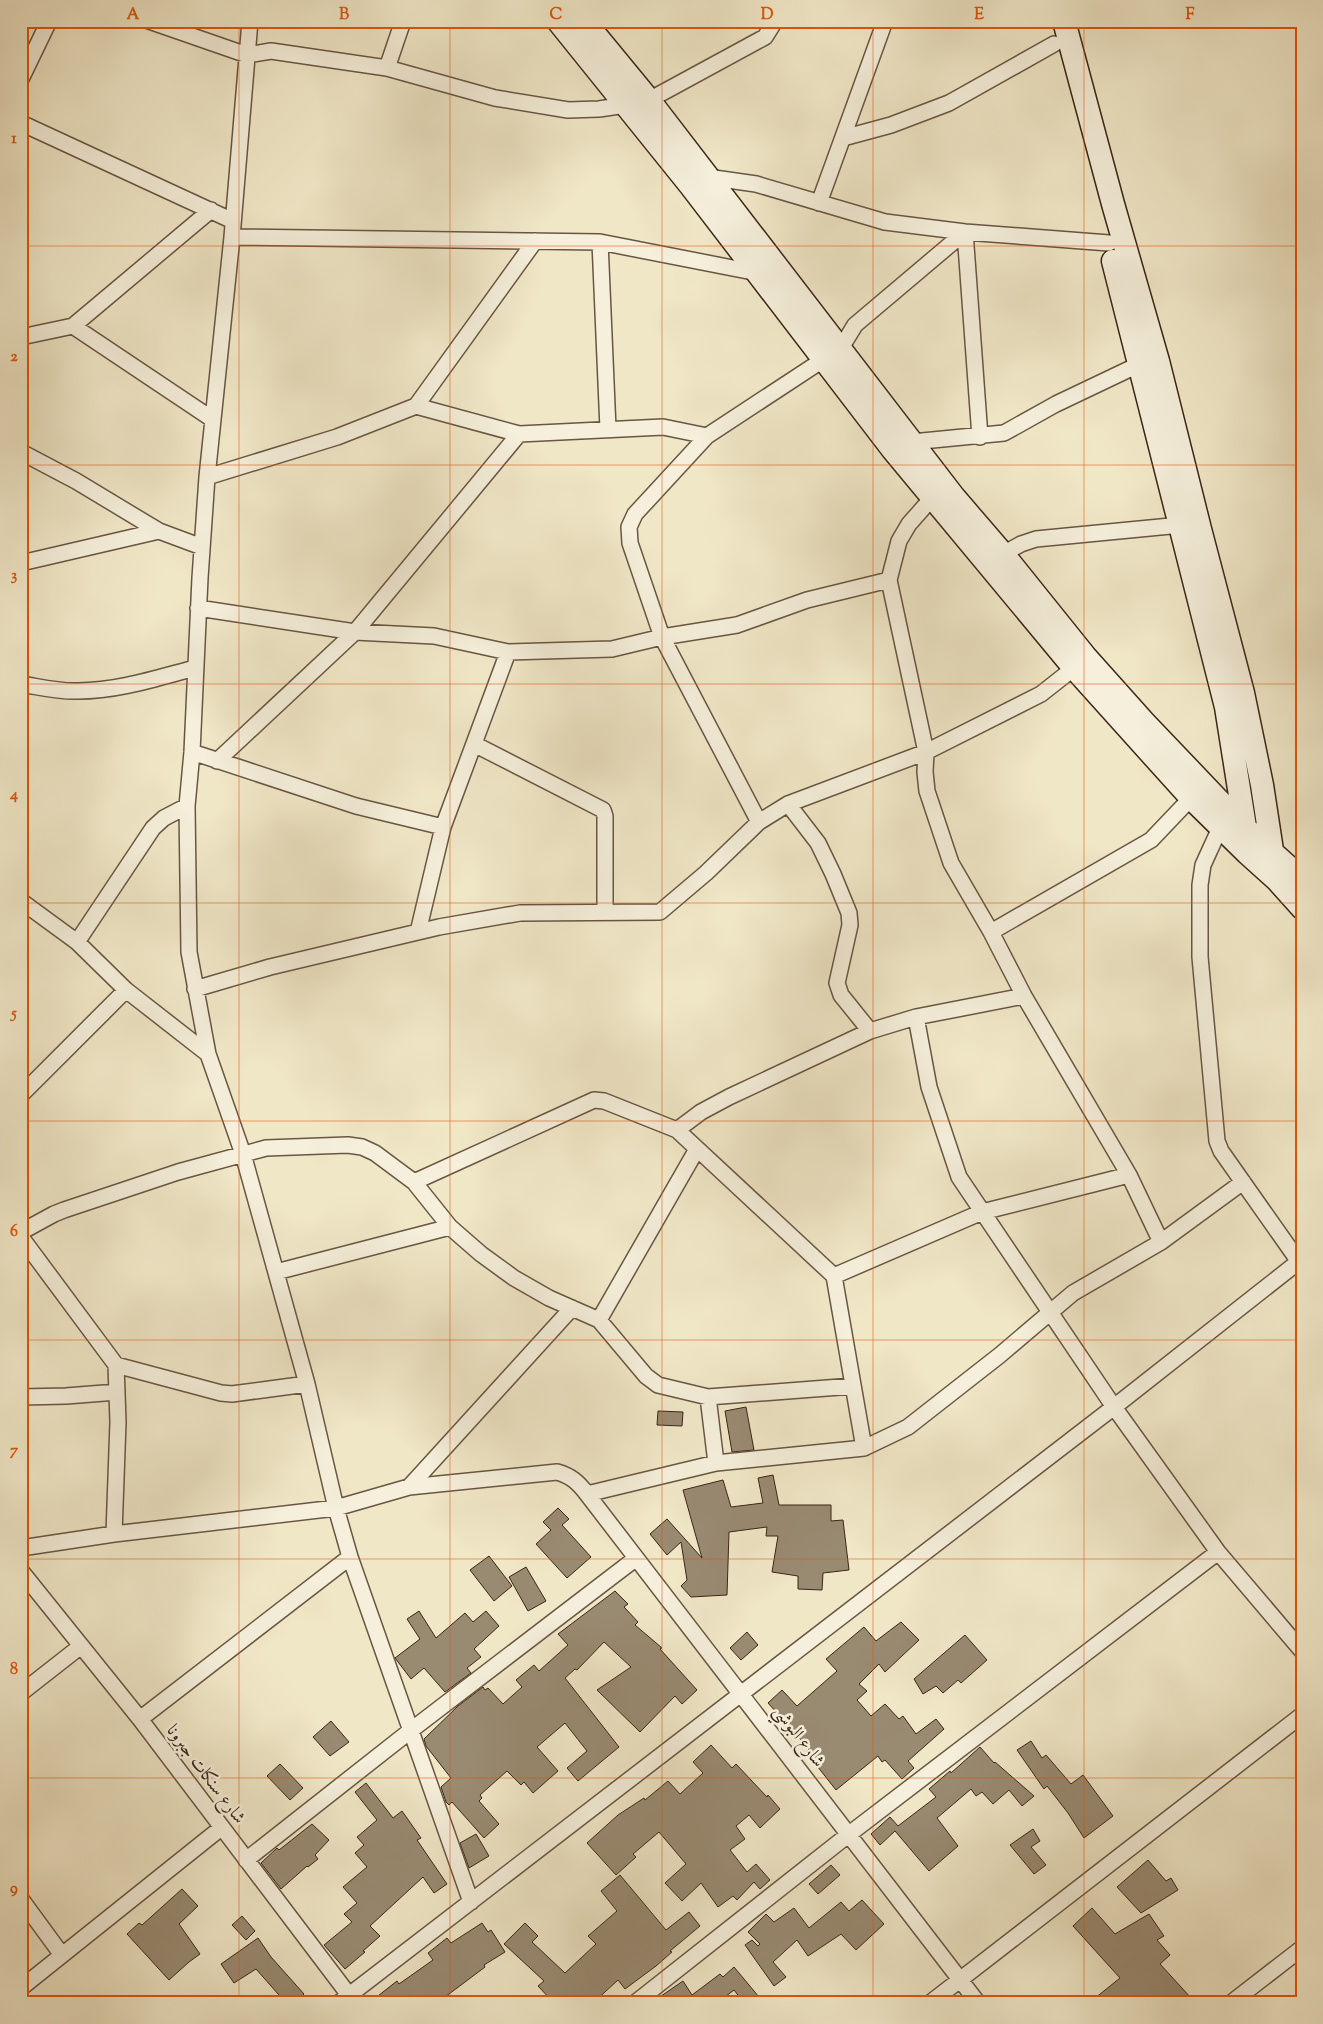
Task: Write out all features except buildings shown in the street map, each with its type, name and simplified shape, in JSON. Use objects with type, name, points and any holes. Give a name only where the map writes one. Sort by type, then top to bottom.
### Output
[{"type":"main road","points":[[558,21],[758,273],[912,442],[1084,656],[1198,793]]},
{"type":"main road","points":[[584,21],[649,100],[707,177],[932,498],[1074,668],[1224,819],[1247,854],[1276,880],[1302,908]]},
{"type":"main road","points":[[1048,21],[1109,243],[1226,706],[1245,828],[1247,854]]},
{"type":"main road","points":[[1064,21],[1113,204],[1158,361],[1243,692],[1262,785],[1276,880]]},
{"type":"main road","points":[[1198,793],[1222,777],[1234,759]]},
{"type":"main road","points":[[1224,819],[1245,828],[1302,879]]},
{"type":"street","points":[[21,79],[49,21]]},
{"type":"street","points":[[149,21],[247,55],[271,51],[387,68],[495,98],[568,110],[599,109],[626,105]]},
{"type":"street","points":[[250,21],[232,237],[212,419],[198,608],[192,752],[187,806],[189,952],[208,1054],[243,1154],[307,1384],[336,1508],[350,1558],[471,1902]]},
{"type":"street","points":[[387,68],[403,21]]},
{"type":"street","points":[[649,100],[765,37],[774,21]]},
{"type":"street","points":[[819,203],[885,21]]},
{"type":"street","points":[[843,138],[891,125],[949,103],[1054,44]]},
{"type":"street","points":[[21,123],[233,221]]},
{"type":"street","points":[[707,177],[756,184],[885,222],[965,232],[1109,243]]},
{"type":"street","points":[[21,337],[73,326],[211,210]]},
{"type":"street","points":[[759,822],[662,637],[630,543],[629,526],[635,514],[707,436],[832,354],[855,326],[965,232]]},
{"type":"street","points":[[965,232],[980,437]]},
{"type":"street","points":[[232,237],[600,242],[758,273]]},
{"type":"street","points":[[207,477],[337,437],[416,406],[535,241]]},
{"type":"street","points":[[600,242],[608,429]]},
{"type":"street","points":[[73,326],[212,419]]},
{"type":"street","points":[[912,442],[1004,434],[1056,404],[1140,364]]},
{"type":"street","points":[[416,406],[519,434],[663,427],[707,436]]},
{"type":"street","points":[[218,761],[355,632],[519,434]]},
{"type":"street","points":[[21,452],[76,481],[159,531],[202,548]]},
{"type":"street","points":[[932,498],[909,524],[900,541],[889,580],[926,752],[925,772],[928,791],[952,863],[1024,996],[1128,1175],[1161,1242]]},
{"type":"street","points":[[1003,554],[1021,544],[1036,539],[1181,525]]},
{"type":"street","points":[[21,563],[159,531]]},
{"type":"street","points":[[198,608],[355,632],[434,636],[508,652],[612,649],[662,637],[736,626],[807,600],[889,580]]},
{"type":"street","points":[[418,932],[443,828],[508,652]]},
{"type":"street","points":[[21,684],[62,690],[93,690],[131,684],[195,668]]},
{"type":"street","points":[[195,989],[270,968],[418,932],[520,913],[660,912],[706,874],[759,822],[788,804],[926,752],[1041,694],[1074,668]]},
{"type":"street","points":[[474,744],[602,810],[605,816],[605,912]]},
{"type":"street","points":[[192,752],[356,806],[443,828]]},
{"type":"street","points":[[990,932],[1151,840],[1198,793]]},
{"type":"street","points":[[788,804],[818,843],[849,913],[850,925],[837,983],[841,995],[870,1031]]},
{"type":"street","points":[[77,942],[152,828],[164,818],[187,806]]},
{"type":"street","points":[[348,2000],[471,1902],[1301,1262],[1221,1151],[1217,1141],[1200,957],[1200,885],[1203,864],[1224,819]]},
{"type":"street","points":[[22,904],[77,942],[126,990],[208,1054]]},
{"type":"street","points":[[21,1095],[126,990]]},
{"type":"street","points":[[677,1130],[701,1112],[729,1097],[870,1031],[916,1017],[1024,996]]},
{"type":"street","points":[[916,1017],[929,1088],[959,1177],[1114,1407],[1218,1552],[1302,1651]]},
{"type":"street","points":[[414,1182],[594,1100],[604,1101],[677,1130],[834,1276],[864,1448]]},
{"type":"street","points":[[21,1232],[64,1210],[178,1172],[266,1148],[348,1145],[362,1147],[375,1153],[414,1182],[450,1228],[481,1254],[514,1278],[548,1298],[599,1320],[646,1376],[658,1384],[708,1397],[853,1386]]},
{"type":"street","points":[[599,1320],[697,1150]]},
{"type":"street","points":[[834,1276],[982,1212],[1128,1175]]},
{"type":"street","points":[[587,1494],[716,1463],[864,1448],[908,1428],[1000,1355],[1073,1293],[1161,1242],[1243,1182]]},
{"type":"street","points":[[276,1272],[450,1228]]},
{"type":"street","points":[[21,1237],[116,1365],[118,1422],[114,1534]]},
{"type":"street","points":[[409,1487],[572,1308]]},
{"type":"street","points":[[116,1365],[221,1393],[232,1394],[307,1384]]},
{"type":"street","points":[[21,1396],[66,1396],[117,1392]]},
{"type":"street","points":[[708,1397],[716,1463]]},
{"type":"street","name":"شارع البوشي","points":[[21,1548],[114,1534],[336,1508],[409,1487],[557,1472],[576,1481],[978,2003]]},
{"type":"street","points":[[636,2003],[848,1835],[1218,1552]]},
{"type":"street","points":[[140,1719],[350,1558]]},
{"type":"street","points":[[246,1860],[410,1731],[635,1559]]},
{"type":"street","name":"شارع سنكات جبرونا","points":[[21,1571],[140,1719],[348,2000]]},
{"type":"street","points":[[21,1693],[80,1646]]},
{"type":"street","points":[[930,2003],[1302,1715]]},
{"type":"street","points":[[21,1988],[221,1828]]},
{"type":"street","points":[[21,1899],[62,1955]]},
{"type":"street","points":[[1231,2003],[1302,1948]]}]
